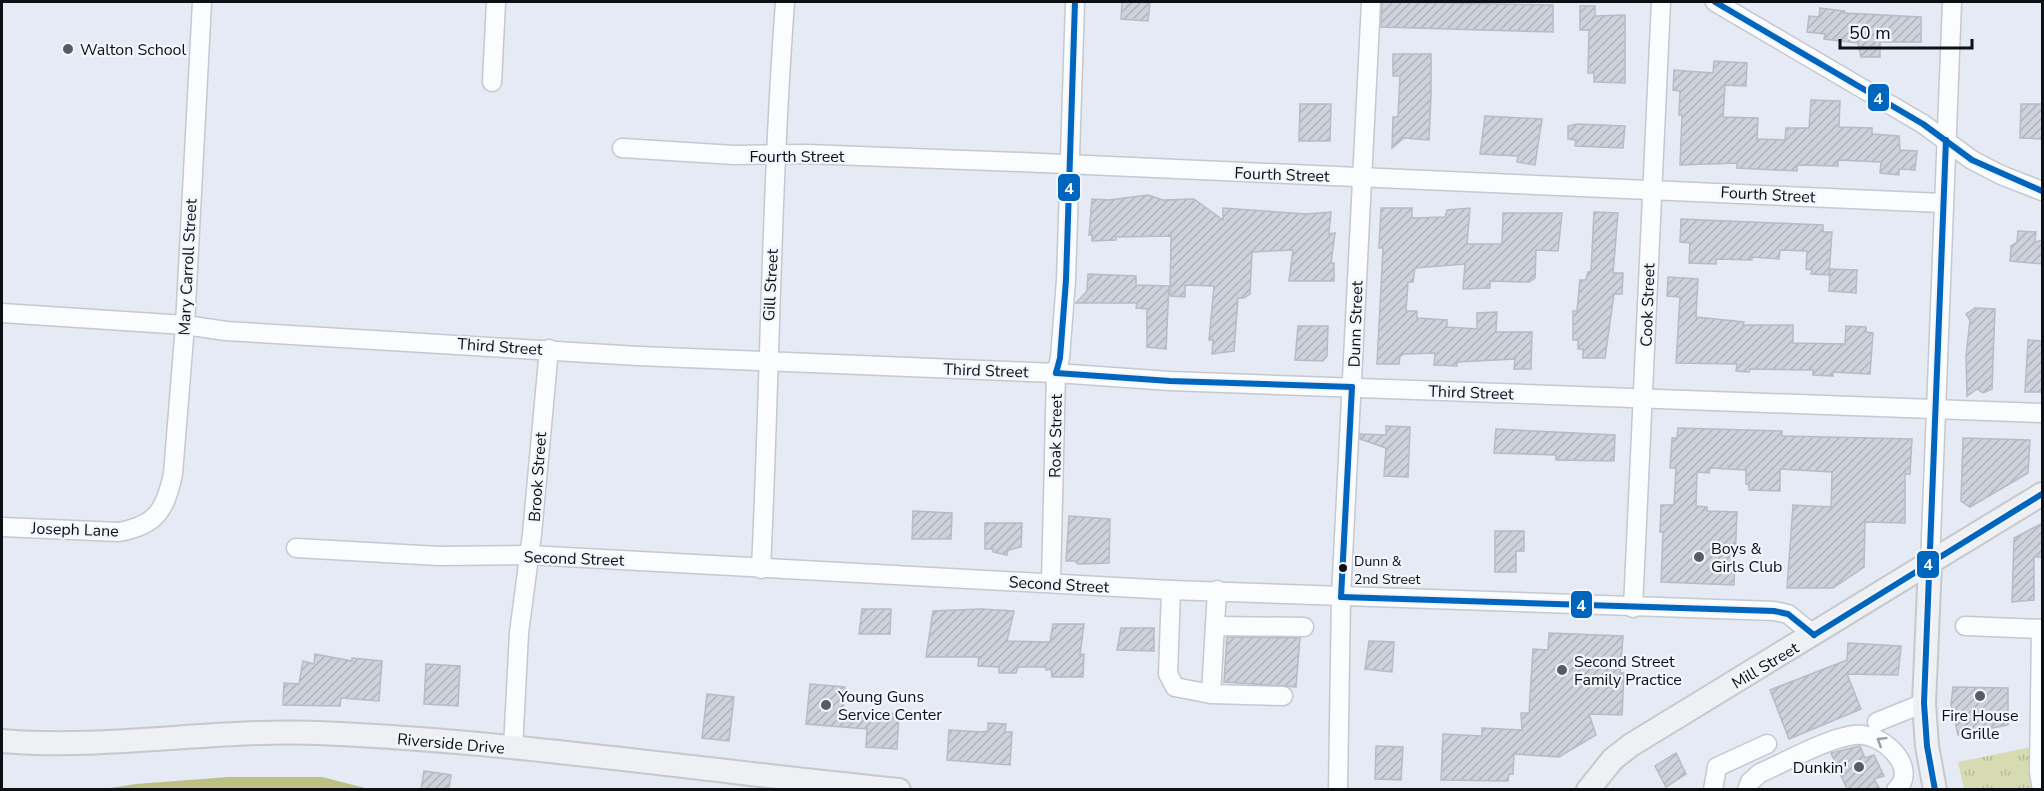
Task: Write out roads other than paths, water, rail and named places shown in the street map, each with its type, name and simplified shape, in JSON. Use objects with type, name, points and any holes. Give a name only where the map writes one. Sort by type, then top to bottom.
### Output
[{"type":"main road","name":"Mill Street","points":[[1588,789],[1612,759],[1631,745],[2043,494]]},
{"type":"main road","points":[[1930,564],[1924,703],[1927,746],[1935,789]]},
{"type":"main road","name":"Riverside Drive","points":[[2,741],[48,744],[288,732],[513,748],[899,789]]},
{"type":"street","name":"Mary Carroll Street","points":[[148,524],[164,507],[173,474],[185,325],[202,2]]},
{"type":"street","points":[[492,82],[496,2]]},
{"type":"street","name":"Gill Street","points":[[760,569],[768,341],[785,2]]},
{"type":"street","name":"Roak Street","points":[[1051,583],[1056,373],[1060,358],[1066,280],[1075,2]]},
{"type":"street","name":"Dunn Street","points":[[1338,789],[1341,597],[1371,2]]},
{"type":"street","name":"Cook Street","points":[[1633,608],[1650,188],[1661,2]]},
{"type":"street","points":[[1717,2],[1821,62],[1946,140],[1972,159],[2001,175],[2043,191]]},
{"type":"street","points":[[1930,564],[1942,203],[1952,2]]},
{"type":"street","name":"Fourth Street","points":[[622,148],[1650,188],[1942,203]]},
{"type":"street","name":"Third Street","points":[[2,313],[185,325],[226,331],[769,361],[1056,373],[1170,381],[2043,413]]},
{"type":"street","name":"Brook Street","points":[[513,748],[519,633],[549,349]]},
{"type":"street","name":"Joseph Lane","points":[[2,527],[119,532],[148,524]]},
{"type":"street","name":"Second Street","points":[[297,548],[439,556],[529,555],[1171,590],[1633,608],[1774,611],[1788,615],[1814,635]]},
{"type":"street","points":[[1171,590],[1168,674],[1175,687],[1211,694],[1283,696]]},
{"type":"street","points":[[1211,694],[1216,590]]},
{"type":"street","points":[[1215,626],[1304,627]]},
{"type":"street","points":[[1965,626],[2042,629],[2039,771],[2042,789]]},
{"type":"street","points":[[1877,722],[1924,703]]},
{"type":"street","points":[[1747,789],[1750,782],[1760,773],[1841,738],[1856,734],[1874,736],[1887,743],[1898,757],[1902,775],[1896,789]]},
{"type":"street","points":[[1713,789],[1717,767],[1767,744]]},
{"type":"place","name":"Walton School","points":[[68,49]]},
{"type":"place","name":"Boys & Girls Club","points":[[1699,557]]},
{"type":"place","name":"Dunn & 2nd Street","points":[[1343,568]]},
{"type":"place","name":"Second Street Family Practice","points":[[1562,670]]},
{"type":"place","name":"Fire House Grille","points":[[1980,696]]},
{"type":"place","name":"Young Guns Service Center","points":[[826,705]]},
{"type":"place","name":"Dunkin'","points":[[1859,767]]}]
